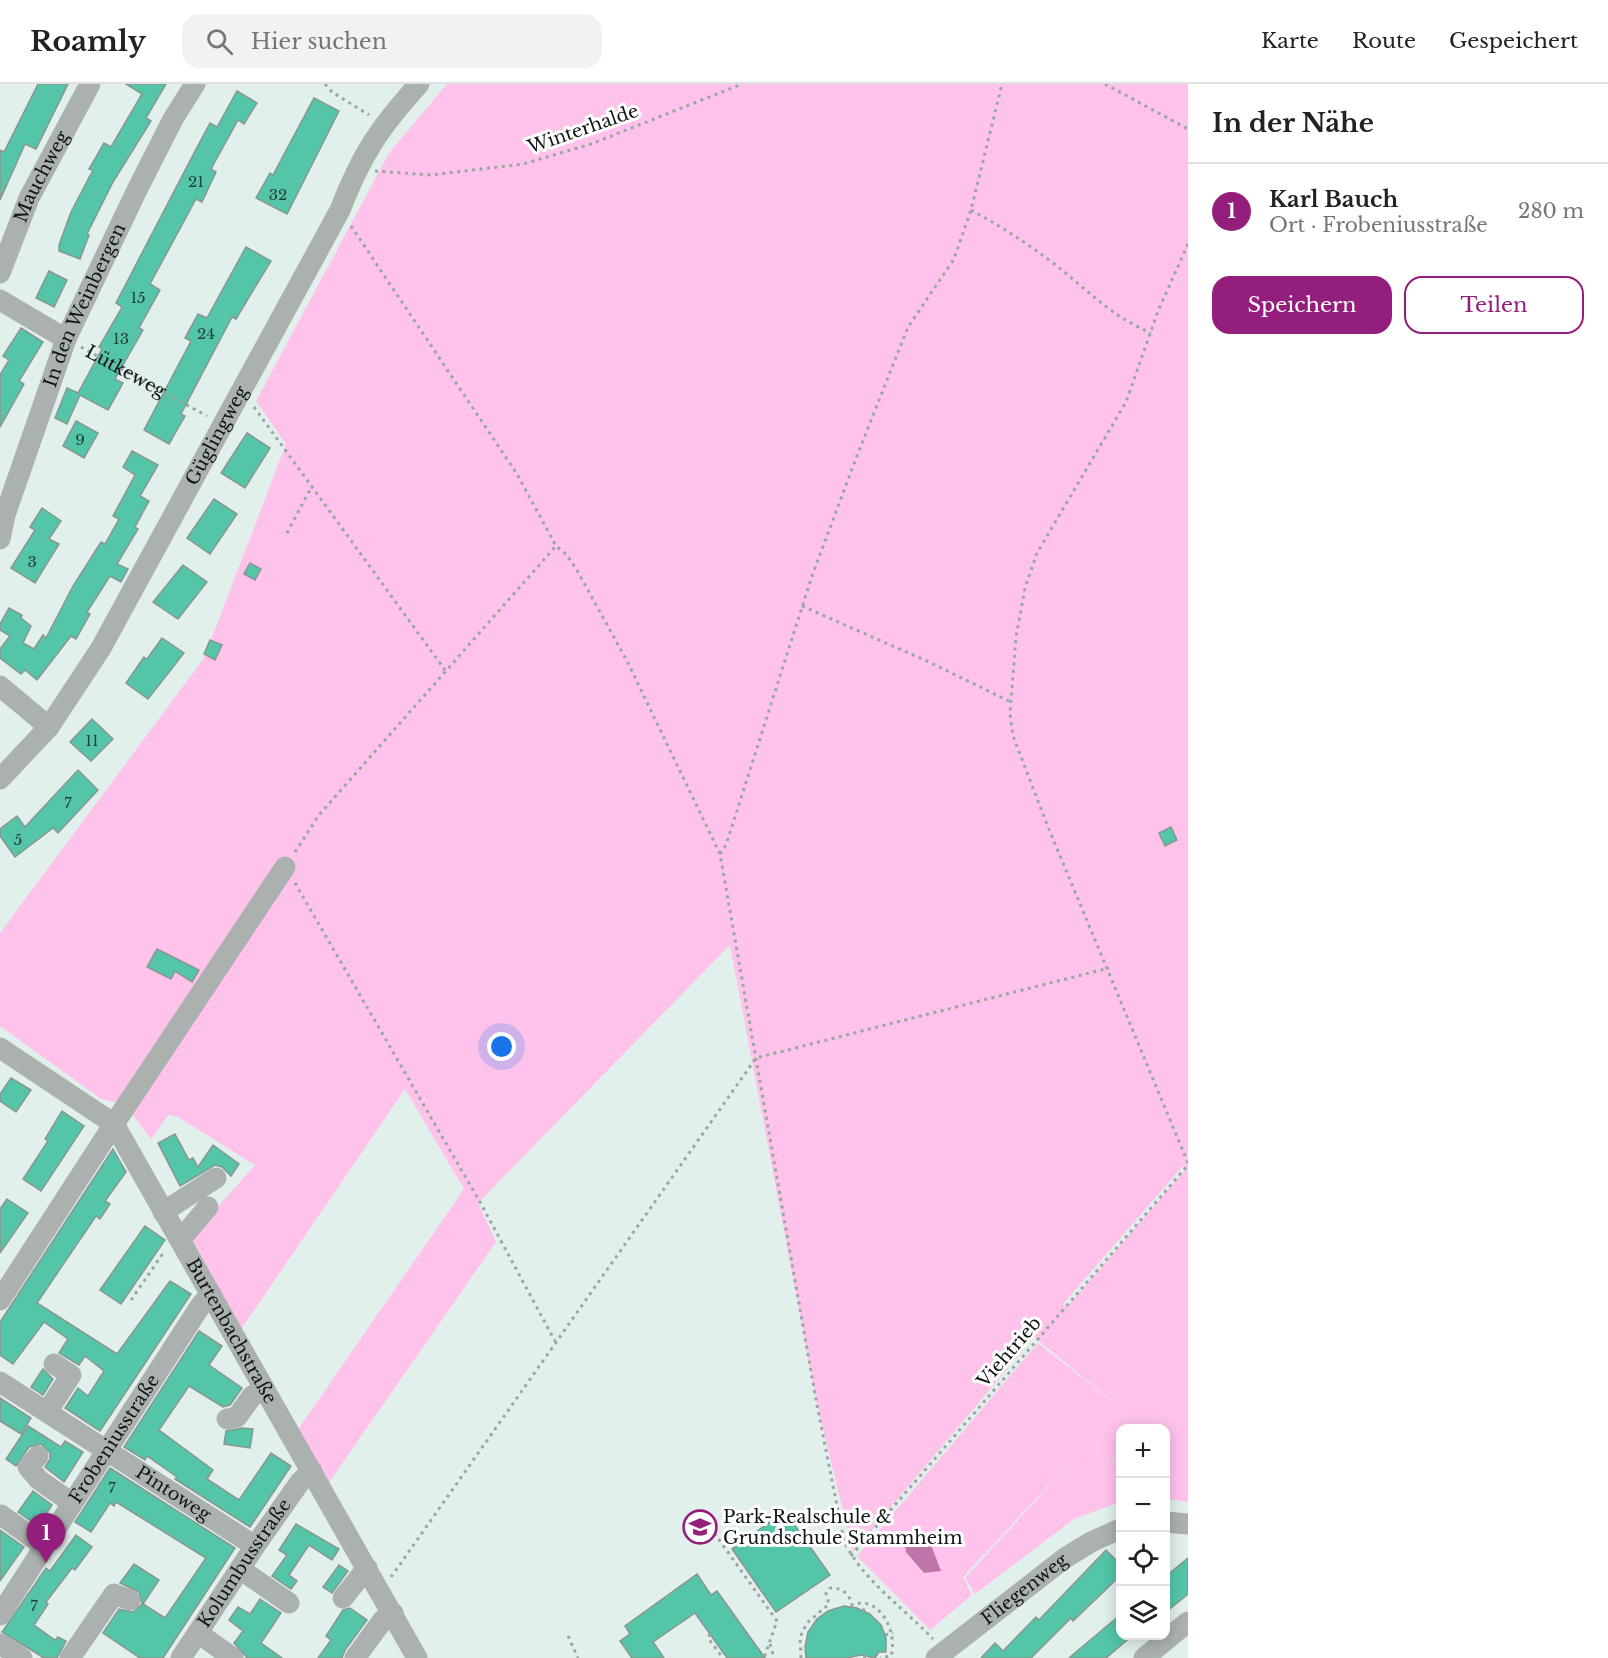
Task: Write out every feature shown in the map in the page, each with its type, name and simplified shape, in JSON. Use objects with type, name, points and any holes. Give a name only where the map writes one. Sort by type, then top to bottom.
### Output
[{"type":"street","name":"Mauchweg","points":[[0,273],[30,198],[90,84]]},
{"type":"street","name":"In den Weinbergen","points":[[0,539],[5,515],[66,339],[135,192],[173,119],[195,84]]},
{"type":"street","name":"Güglingweg","points":[[0,779],[49,727],[101,648],[221,424],[242,390],[340,210],[356,170],[383,124],[419,84]]},
{"type":"street","name":"Lütkeweg","points":[[0,300],[66,339]]},
{"type":"street","points":[[0,686],[49,727]]},
{"type":"street","points":[[0,1300],[285,867]]},
{"type":"street","name":"Burtenbachstraße","points":[[1,1049],[114,1124],[417,1658]]},
{"type":"street","points":[[163,1212],[216,1178]]},
{"type":"street","points":[[180,1240],[208,1207]]},
{"type":"street","name":"Frobeniusstraße","points":[[0,1615],[201,1305],[211,1294]]},
{"type":"street","points":[[47,1412],[71,1376],[54,1364]]},
{"type":"street","name":"Pintoweg","points":[[0,1382],[255,1546]]},
{"type":"street","points":[[227,1419],[237,1417],[252,1396],[265,1390]]},
{"type":"street","points":[[38,1456],[28,1467],[39,1480],[72,1503]]},
{"type":"street","name":"Kolumbusstraße","points":[[182,1658],[255,1546],[300,1482],[312,1471]]},
{"type":"street","points":[[1,1515],[44,1546]]},
{"type":"street","points":[[1170,1522],[1188,1524]]},
{"type":"street","name":"Fliegenweg","points":[[940,1654],[1065,1558],[1091,1542],[1116,1531]]},
{"type":"street","points":[[344,1598],[368,1568]]},
{"type":"street","points":[[240,1569],[289,1603]]},
{"type":"street","points":[[70,1658],[114,1594],[130,1600]]},
{"type":"street","points":[[355,1658],[383,1620],[393,1613]]},
{"type":"street","points":[[1144,1658],[1188,1622]]},
{"type":"street","points":[[198,1633],[233,1658]]},
{"type":"street","points":[[0,1644],[22,1658]]},
{"type":"path","points":[[325,84],[332,92],[383,124]]},
{"type":"path","name":"Winterhalde","points":[[356,170],[430,175],[523,164],[591,144],[742,84]]},
{"type":"path","points":[[720,855],[726,845],[802,606],[908,327],[954,259],[971,210],[1002,84]]},
{"type":"path","points":[[1106,84],[1188,129]]},
{"type":"path","points":[[340,210],[517,474],[556,546],[567,555],[578,572],[628,663],[720,855],[816,1400],[843,1540],[851,1556],[940,1654]]},
{"type":"path","points":[[971,210],[1027,243],[1094,300],[1131,325],[1151,333]]},
{"type":"path","points":[[1188,244],[1151,333],[1126,402],[1037,554],[1024,588],[1016,637],[1011,702],[1014,736],[1048,827],[1109,968],[1188,1164]]},
{"type":"path","name":"Lütkeweg","points":[[66,339],[221,424]]},
{"type":"path","points":[[242,390],[445,670]]},
{"type":"path","points":[[287,533],[312,486]]},
{"type":"path","points":[[555,1341],[480,1202],[285,867],[319,815],[556,546]]},
{"type":"path","points":[[802,606],[929,662],[1011,702]]},
{"type":"path","points":[[379,1589],[387,1582],[756,1058],[1109,968]]},
{"type":"path","name":"Viehtrieb","points":[[851,1556],[1188,1164]]},
{"type":"path","points":[[131,1300],[169,1245],[180,1240]]},
{"type":"path","points":[[710,1527],[759,1592],[777,1621],[764,1658]]},
{"type":"path","points":[[803,1656],[799,1647],[800,1637],[811,1618],[829,1604],[826,1593],[830,1588],[837,1587],[848,1595],[852,1605],[861,1602],[867,1604],[884,1616],[893,1633],[894,1645],[891,1656],[879,1658]]},
{"type":"path","points":[[863,1611],[867,1604]]},
{"type":"path","points":[[811,1618],[816,1622]]},
{"type":"path","points":[[885,1635],[893,1633]]},
{"type":"path","points":[[710,1634],[708,1638],[722,1654]]},
{"type":"path","points":[[568,1636],[578,1658]]},
{"type":"path","points":[[770,1642],[774,1658]]},
{"type":"shaded area","points":[[447,84],[1188,84],[1188,1502],[1170,1500],[1170,1424],[1116,1424],[1116,1464],[1100,1450],[1116,1465],[1116,1503],[1074,1519],[975,1594],[965,1578],[1090,1441],[963,1577],[972,1595],[930,1630],[857,1556],[1038,1343],[1119,1407],[1034,1337],[853,1552],[816,1400],[730,945],[478,1203],[496,1242],[328,1484],[297,1431],[464,1189],[405,1089],[240,1331],[189,1239],[255,1165],[178,1117],[168,1115],[151,1139],[129,1110],[132,1106],[101,1099],[0,1026],[0,933],[204,658],[286,444],[256,401],[389,153]],"holes":[[[1183,1166],[1186,1169],[1067,1307],[1107,1341],[1063,1304]]]},
{"type":"shaded area","points":[[913,1529],[928,1537],[941,1571],[924,1573],[906,1552],[904,1539]]},
{"type":"building","points":[[38,84],[68,84],[36,149],[25,144],[0,200],[0,150],[4,152]]},
{"type":"building","points":[[126,84],[166,84],[146,118],[151,121],[113,182],[87,234],[89,235],[80,259],[59,251],[59,245],[71,212],[93,170],[89,169],[104,143],[111,147],[142,94]]},
{"type":"building","points":[[237,91],[257,103],[244,124],[238,120],[211,169],[216,172],[202,202],[196,199],[150,284],[160,290],[139,328],[143,330],[115,379],[123,383],[108,410],[80,395],[67,424],[55,418],[67,388],[78,393],[102,349],[99,347],[122,307],[116,303],[210,123],[217,127]]},
{"type":"building","points":[[314,98],[339,111],[287,214],[256,198],[270,173],[273,175]]},
{"type":"building","points":[[246,247],[271,261],[236,319],[232,317],[181,414],[185,416],[169,444],[144,430],[191,341],[185,338],[198,314],[207,318]]},
{"type":"building","points":[[49,271],[67,280],[54,307],[36,298]]},
{"type":"building","points":[[21,328],[43,342],[19,381],[24,384],[0,427],[0,375],[9,360],[3,356]]},
{"type":"building","points":[[76,421],[98,433],[84,458],[63,446]]},
{"type":"building","points":[[247,433],[270,448],[245,488],[221,473]]},
{"type":"building","points":[[132,451],[158,465],[140,496],[149,501],[135,527],[138,529],[117,564],[128,569],[121,582],[110,576],[87,612],[90,614],[76,639],[71,636],[37,680],[25,670],[21,674],[0,658],[0,649],[10,636],[0,630],[0,624],[9,608],[22,615],[21,618],[31,626],[23,643],[34,649],[43,635],[46,638],[73,586],[101,542],[105,544],[119,519],[113,516],[135,475],[123,467]]},
{"type":"building","points":[[214,499],[237,514],[210,554],[187,538]]},
{"type":"building","points":[[42,508],[61,521],[49,539],[59,544],[35,583],[11,568],[35,530],[30,527]]},
{"type":"building","points":[[250,563],[261,569],[255,580],[244,574]]},
{"type":"building","points":[[183,565],[207,582],[178,619],[153,602]]},
{"type":"building","points":[[162,638],[184,653],[148,699],[126,683],[144,657],[147,659]]},
{"type":"building","points":[[210,640],[222,645],[215,660],[204,654]]},
{"type":"building","points":[[92,719],[113,739],[91,761],[70,742]]},
{"type":"building","points":[[78,770],[98,790],[58,833],[53,828],[15,857],[0,836],[0,829],[17,816],[25,827]]},
{"type":"building","points":[[1171,827],[1177,840],[1165,846],[1159,833]]},
{"type":"building","points":[[157,949],[199,970],[192,982],[175,971],[171,979],[147,967]]},
{"type":"building","points":[[11,1078],[31,1090],[16,1112],[0,1101],[0,1094]]},
{"type":"building","points":[[62,1111],[84,1126],[41,1191],[23,1179],[48,1141],[45,1139]]},
{"type":"building","points":[[175,1134],[189,1160],[193,1158],[198,1167],[213,1145],[239,1164],[231,1176],[222,1167],[215,1165],[180,1186],[158,1143]]},
{"type":"building","points":[[113,1149],[126,1172],[105,1201],[110,1204],[100,1219],[96,1216],[37,1303],[117,1354],[170,1281],[191,1294],[100,1431],[65,1408],[78,1388],[88,1396],[104,1371],[85,1356],[79,1365],[59,1353],[68,1339],[44,1322],[13,1364],[0,1355],[0,1322]]},
{"type":"building","points":[[7,1199],[28,1213],[0,1253],[0,1209]]},
{"type":"building","points":[[145,1226],[165,1240],[121,1304],[100,1290]]},
{"type":"building","points":[[199,1331],[222,1346],[209,1365],[242,1388],[230,1405],[223,1407],[189,1386],[159,1430],[213,1470],[207,1479],[239,1500],[271,1453],[291,1466],[250,1527],[175,1479],[177,1477],[147,1456],[145,1460],[124,1447]]},
{"type":"building","points":[[43,1369],[53,1379],[43,1395],[31,1387]]},
{"type":"building","points":[[0,1398],[31,1418],[21,1434],[0,1421]]},
{"type":"building","points":[[28,1426],[61,1447],[65,1441],[83,1452],[64,1482],[45,1467],[50,1459],[50,1453],[41,1444],[29,1447],[16,1466],[6,1459]]},
{"type":"building","points":[[242,1428],[253,1429],[250,1448],[224,1444],[226,1431]]},
{"type":"building","points":[[110,1468],[235,1548],[163,1658],[140,1658],[103,1633],[119,1609],[133,1612],[142,1604],[139,1592],[120,1583],[134,1564],[159,1580],[143,1604],[165,1618],[206,1558],[116,1502],[114,1506],[110,1503],[91,1532],[75,1522]]},
{"type":"building","points":[[33,1491],[52,1505],[38,1526],[18,1512]]},
{"type":"building","points":[[785,1511],[830,1575],[776,1612],[732,1549]]},
{"type":"building","points":[[296,1524],[339,1549],[332,1560],[309,1545],[289,1575],[297,1581],[291,1589],[272,1576],[287,1555],[279,1550]]},
{"type":"building","points":[[0,1530],[24,1547],[0,1581]]},
{"type":"building","points":[[76,1535],[92,1547],[75,1570],[72,1568],[46,1602],[48,1604],[34,1625],[55,1640],[58,1637],[66,1641],[57,1658],[44,1658],[2,1632],[46,1568],[50,1571]]},
{"type":"building","points":[[1106,1550],[1116,1560],[1116,1580],[1073,1621],[1071,1618],[1031,1658],[981,1658],[995,1643],[1003,1651],[1036,1617],[1039,1620]]},
{"type":"building","points":[[1188,1558],[1188,1594],[1170,1609],[1170,1586],[1170,1573]]},
{"type":"building","points":[[339,1565],[348,1571],[332,1593],[323,1587]]},
{"type":"building","points":[[697,1574],[711,1595],[717,1591],[765,1658],[727,1658],[695,1613],[653,1642],[664,1658],[632,1658],[620,1641],[630,1634],[625,1626]]},
{"type":"building","points":[[260,1599],[281,1613],[261,1643],[282,1658],[247,1658],[234,1643],[243,1631],[229,1620],[238,1607],[250,1614]]},
{"type":"building","points":[[844,1606],[857,1608],[870,1614],[881,1625],[886,1638],[886,1652],[879,1652],[875,1658],[861,1655],[847,1658],[806,1658],[805,1647],[808,1632],[817,1619],[828,1611]]},
{"type":"building","points":[[350,1608],[367,1620],[345,1650],[342,1658],[318,1658],[331,1640],[326,1636],[343,1610]]},
{"type":"building","points":[[1116,1618],[1116,1640],[1127,1640],[1106,1658],[1069,1658]]},
{"type":"place","name":"Park-Realschule & Grundschule Stammheim","points":[[700,1527]]},
{"type":"place","name":"Karl Bauch","points":[[46,1563]]}]
